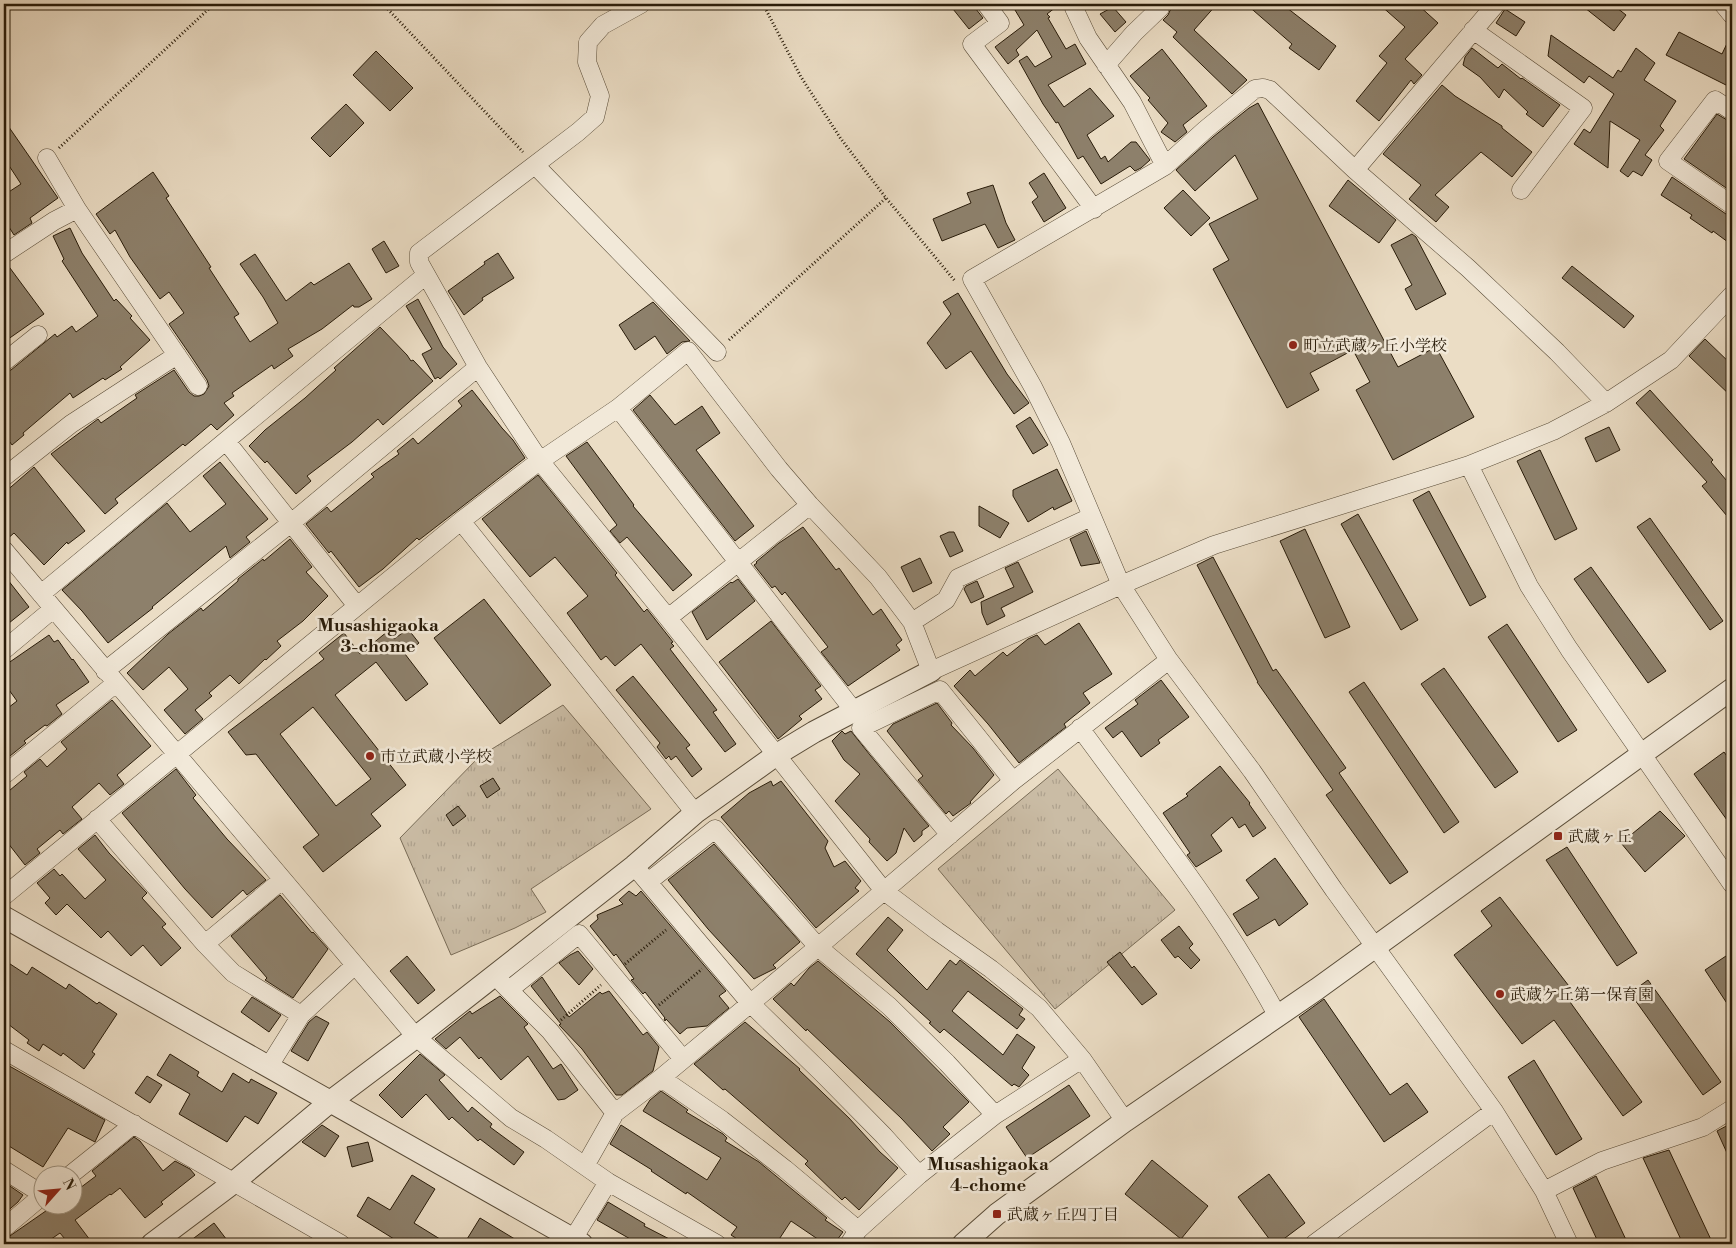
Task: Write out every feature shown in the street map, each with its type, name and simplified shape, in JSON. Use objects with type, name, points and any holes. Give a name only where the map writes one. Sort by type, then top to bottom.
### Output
[{"type":"street","points":[[641,4],[602,25],[588,42],[587,62],[600,96],[595,117],[419,253],[419,262],[478,367],[540,461],[668,618],[884,891],[991,969],[1039,1008],[1082,1059],[1125,1121]]},
{"type":"street","points":[[986,4],[1000,23],[972,44],[1094,209]]},
{"type":"street","points":[[1077,4],[1074,8],[1088,38],[1132,102],[1165,166]]},
{"type":"street","points":[[1355,170],[1496,4]]},
{"type":"street","points":[[1723,4],[1732,15]]},
{"type":"street","points":[[1106,65],[1134,33],[1160,8]]},
{"type":"street","points":[[1473,30],[1583,108],[1521,190]]},
{"type":"street","points":[[1569,1244],[1544,1191],[1494,1111],[1376,945],[1334,890],[1252,771],[1170,660],[1120,585],[1060,443],[1033,387],[972,279],[1165,166],[1255,89],[1263,88],[1270,90],[1355,170],[1468,268],[1606,403]]},
{"type":"street","points":[[1732,111],[1715,100],[1668,161],[1732,205]]},
{"type":"street","points":[[48,158],[78,209],[198,386]]},
{"type":"street","points":[[535,165],[716,352]]},
{"type":"street","points":[[4,254],[78,209]]},
{"type":"street","points":[[41,594],[426,275]]},
{"type":"street","points":[[502,983],[696,813],[776,755],[814,732],[931,671],[1120,585],[1214,545],[1469,465],[1553,431],[1606,403],[1671,360],[1732,295]]},
{"type":"street","points":[[4,362],[38,335]]},
{"type":"street","points":[[4,896],[461,521],[540,461],[618,408],[688,351],[779,469],[878,577],[912,622],[931,671]]},
{"type":"street","points":[[4,477],[71,424],[177,355]]},
{"type":"street","points":[[4,775],[110,677],[478,367]]},
{"type":"street","points":[[618,408],[854,711]]},
{"type":"street","points":[[226,441],[357,606]]},
{"type":"street","points":[[1469,465],[1529,586],[1569,649],[1732,884]]},
{"type":"street","points":[[668,618],[810,505]]},
{"type":"street","points":[[912,622],[946,600],[958,578],[1091,517]]},
{"type":"street","points":[[461,521],[696,813]]},
{"type":"street","points":[[4,550],[416,1037],[511,1118],[608,1182],[717,1244]]},
{"type":"street","points":[[4,650],[54,609]]},
{"type":"street","points":[[585,1166],[615,1113],[661,1078],[1013,781],[1170,660]]},
{"type":"street","points":[[963,1244],[997,1214],[1125,1121],[1317,989],[1732,689]]},
{"type":"street","points":[[950,835],[861,728],[940,690],[1013,781]]},
{"type":"street","points":[[1080,728],[1207,902],[1255,974],[1277,1015]]},
{"type":"street","points":[[97,819],[233,973],[301,1015]]},
{"type":"street","points":[[648,882],[715,830],[818,947],[890,1006],[947,1062],[995,1115]]},
{"type":"street","points":[[634,866],[750,1003],[884,1136],[919,1175]]},
{"type":"street","points":[[206,944],[282,880]]},
{"type":"street","points":[[4,917],[331,1101],[575,1242],[608,1182]]},
{"type":"street","points":[[152,1244],[233,1183],[331,1101],[416,1037],[579,934],[683,1059]]},
{"type":"street","points":[[269,1066],[301,1015],[355,965]]},
{"type":"street","points":[[502,983],[550,1031],[615,1113]]},
{"type":"street","points":[[4,1050],[134,1124],[329,1242]]},
{"type":"street","points":[[661,1078],[729,1125],[853,1237],[919,1175],[995,1115],[1082,1059]]},
{"type":"street","points":[[1544,1191],[1602,1161],[1703,1127],[1732,1109]]},
{"type":"street","points":[[1314,1244],[1494,1111]]},
{"type":"street","points":[[82,1166],[134,1124]]},
{"type":"street","points":[[4,1170],[32,1188]]},
{"type":"street","points":[[4,1228],[32,1204]]},
{"type":"path","points":[[48,158],[214,4]]},
{"type":"path","points":[[383,4],[535,165]]},
{"type":"path","points":[[763,4],[800,77],[841,139],[886,198],[956,283],[972,279]]},
{"type":"path","points":[[716,352],[886,198]]},
{"type":"path","points":[[647,1015],[713,960]]},
{"type":"green space","points":[[563,705],[651,809],[531,889],[546,912],[515,928],[451,955],[400,838],[479,757]]},
{"type":"green space","points":[[1058,769],[1175,910],[1055,1009],[938,869]]},
{"type":"building","points":[[949,4],[972,4],[983,18],[969,29]]},
{"type":"building","points":[[1022,4],[1060,4],[1047,14],[1050,17],[1048,18],[1066,49],[1075,44],[1086,64],[1048,85],[1064,107],[1090,88],[1114,116],[1087,135],[1101,159],[1105,156],[1108,162],[1131,142],[1136,142],[1150,160],[1141,168],[1135,171],[1130,166],[1101,184],[1083,156],[1078,159],[1058,122],[1056,123],[1043,104],[1019,61],[1027,56],[1035,67],[1052,57],[1037,30],[1016,50],[1019,55],[1008,64],[995,47],[1024,25],[1015,10]]},
{"type":"building","points":[[1173,4],[1217,4],[1194,30],[1247,80],[1232,94],[1173,37],[1177,32],[1163,20],[1168,15]]},
{"type":"building","points":[[1246,4],[1282,4],[1336,46],[1319,70],[1289,48],[1292,44]]},
{"type":"building","points":[[1379,4],[1417,4],[1438,23],[1405,59],[1422,75],[1414,84],[1411,80],[1379,121],[1356,101],[1387,63],[1379,56],[1405,27]]},
{"type":"building","points":[[1580,4],[1612,4],[1626,15],[1614,31]]},
{"type":"building","points":[[1113,7],[1126,22],[1115,32],[1100,14]]},
{"type":"building","points":[[1505,9],[1525,22],[1516,36],[1496,23]]},
{"type":"building","points":[[1679,32],[1722,54],[1732,33],[1732,88],[1666,55]]},
{"type":"building","points":[[1551,35],[1613,78],[1618,70],[1621,72],[1636,48],[1655,63],[1644,80],[1676,101],[1660,126],[1664,130],[1645,155],[1652,160],[1642,176],[1633,171],[1628,177],[1620,171],[1640,140],[1610,121],[1608,168],[1574,144],[1584,129],[1590,133],[1614,94],[1589,76],[1584,83],[1548,56]]},
{"type":"building","points":[[1472,48],[1498,68],[1502,64],[1560,105],[1543,127],[1526,114],[1528,112],[1504,89],[1499,98],[1480,77],[1463,65],[1465,57]]},
{"type":"building","points":[[1162,49],[1207,106],[1183,125],[1187,132],[1175,142],[1161,132],[1168,123],[1148,100],[1150,98],[1130,76]]},
{"type":"building","points":[[376,51],[413,88],[390,111],[353,75]]},
{"type":"building","points":[[1442,85],[1455,96],[1502,126],[1502,128],[1532,152],[1512,177],[1481,152],[1435,195],[1449,207],[1436,222],[1409,199],[1421,185],[1383,154]]},
{"type":"building","points":[[1258,103],[1398,367],[1436,347],[1474,417],[1393,460],[1356,390],[1370,382],[1353,350],[1310,373],[1319,390],[1287,408],[1213,269],[1229,260],[1209,224],[1258,199],[1235,155],[1195,191],[1176,170],[1213,137]]},
{"type":"building","points":[[346,104],[364,123],[330,157],[311,138]]},
{"type":"building","points":[[1717,114],[1732,123],[1732,192],[1684,159]]},
{"type":"building","points":[[4,120],[58,198],[30,218],[32,223],[14,235],[4,219],[4,195],[21,184],[4,158]]},
{"type":"building","points":[[153,172],[169,196],[166,198],[239,314],[234,317],[250,342],[278,323],[240,264],[255,254],[286,301],[311,282],[314,285],[349,263],[372,299],[359,307],[354,307],[353,305],[322,329],[288,349],[293,356],[274,369],[272,365],[232,393],[234,396],[224,403],[234,415],[217,430],[211,424],[185,446],[183,444],[115,499],[118,503],[105,514],[51,454],[98,419],[101,423],[137,398],[135,395],[174,370],[189,392],[194,396],[204,394],[209,386],[207,380],[169,324],[184,313],[169,292],[160,299],[130,257],[115,230],[110,234],[96,214]]},
{"type":"building","points":[[1044,173],[1066,208],[1044,222],[1032,202],[1038,197],[1029,183]]},
{"type":"building","points":[[1672,177],[1726,214],[1732,215],[1732,245],[1713,231],[1712,233],[1690,218],[1692,215],[1661,195]]},
{"type":"building","points":[[1348,180],[1396,220],[1379,243],[1329,206]]},
{"type":"building","points":[[993,185],[1006,223],[1015,240],[998,248],[985,224],[942,241],[933,219],[971,203],[967,193]]},
{"type":"building","points":[[1183,190],[1210,218],[1191,236],[1164,208]]},
{"type":"building","points":[[70,228],[82,253],[114,301],[116,299],[132,316],[130,318],[150,340],[120,367],[122,369],[105,380],[103,378],[73,398],[70,393],[23,433],[24,435],[12,445],[4,434],[4,373],[11,370],[55,334],[57,337],[72,326],[76,332],[98,316],[62,261],[64,259],[53,236]]},
{"type":"building","points":[[1412,234],[1416,237],[1446,294],[1416,310],[1405,289],[1412,285],[1391,245]]},
{"type":"building","points":[[384,241],[399,266],[386,273],[372,249]]},
{"type":"building","points":[[498,253],[514,278],[482,298],[483,300],[464,315],[448,291]]},
{"type":"building","points":[[4,264],[7,264],[44,314],[4,342]]},
{"type":"building","points":[[1572,266],[1634,316],[1624,328],[1562,278]]},
{"type":"building","points":[[958,293],[1007,374],[1029,403],[1014,414],[971,351],[946,369],[927,343],[951,314],[943,302]]},
{"type":"building","points":[[418,299],[443,347],[457,364],[440,379],[438,377],[435,379],[422,354],[432,349],[406,306]]},
{"type":"building","points":[[653,302],[690,341],[682,342],[667,354],[655,336],[635,350],[619,325]]},
{"type":"building","points":[[380,327],[411,361],[413,360],[433,381],[383,425],[378,419],[352,442],[307,476],[311,481],[296,494],[267,461],[265,463],[249,446],[265,430],[336,370],[334,368]]},
{"type":"building","points":[[1705,339],[1732,365],[1732,397],[1689,356]]},
{"type":"building","points":[[472,390],[513,440],[525,458],[419,540],[417,538],[383,569],[359,587],[331,551],[329,553],[306,524],[327,507],[331,512],[374,477],[371,474],[399,454],[397,451],[413,438],[418,444],[462,406],[458,401]]},
{"type":"building","points":[[1650,390],[1713,460],[1711,462],[1732,487],[1732,522],[1702,486],[1707,482],[1636,403]]},
{"type":"building","points":[[650,395],[675,425],[702,406],[720,433],[696,450],[754,526],[735,541],[633,410]]},
{"type":"building","points":[[1030,417],[1048,445],[1033,454],[1016,426]]},
{"type":"building","points":[[1609,427],[1620,450],[1596,462],[1585,438]]},
{"type":"building","points":[[587,442],[633,506],[692,575],[673,591],[627,537],[620,543],[610,531],[617,525],[566,456]]},
{"type":"building","points":[[1540,450],[1577,529],[1555,540],[1517,461]]},
{"type":"building","points":[[220,462],[268,519],[246,537],[250,542],[230,558],[226,546],[153,608],[108,643],[62,590],[167,503],[190,532],[226,504],[203,476]]},
{"type":"building","points":[[34,467],[85,531],[68,544],[67,542],[44,565],[14,533],[4,540],[4,493]]},
{"type":"building","points":[[1057,469],[1072,501],[1054,510],[1053,507],[1028,522],[1013,496],[1013,490]]},
{"type":"building","points":[[538,475],[617,573],[615,575],[644,612],[647,609],[673,642],[671,643],[674,646],[670,649],[717,710],[713,712],[736,744],[725,752],[641,644],[615,666],[606,656],[601,660],[567,613],[588,596],[555,557],[530,577],[482,519]]},
{"type":"building","points":[[1429,491],[1486,597],[1470,606],[1413,500]]},
{"type":"building","points":[[979,506],[1009,523],[1000,538],[979,526]]},
{"type":"building","points":[[1358,514],[1418,620],[1401,630],[1341,524]]},
{"type":"building","points":[[1650,518],[1723,621],[1710,630],[1637,527]]},
{"type":"building","points":[[803,527],[836,570],[839,568],[873,615],[881,609],[902,640],[896,645],[900,650],[848,686],[821,652],[828,647],[785,592],[782,595],[775,586],[772,588],[754,565],[779,543]]},
{"type":"building","points":[[1305,529],[1350,627],[1325,638],[1280,541]]},
{"type":"building","points":[[1086,531],[1100,563],[1081,566],[1070,539]]},
{"type":"building","points":[[954,532],[963,551],[950,557],[940,536]]},
{"type":"building","points":[[290,539],[312,567],[306,572],[328,596],[303,621],[277,641],[281,646],[239,684],[230,675],[209,693],[212,696],[195,710],[203,719],[185,734],[164,710],[188,689],[169,667],[143,690],[127,673],[168,634],[201,608],[203,611],[238,579],[263,559],[264,561]]},
{"type":"building","points":[[1213,557],[1273,671],[1276,669],[1346,768],[1339,773],[1408,872],[1390,884],[1326,795],[1333,790],[1257,682],[1197,565]]},
{"type":"building","points":[[920,558],[932,583],[913,592],[901,567]]},
{"type":"building","points":[[1018,562],[1033,592],[1001,608],[1005,616],[987,625],[982,613],[981,602],[1014,587],[1005,568]]},
{"type":"building","points":[[1591,567],[1666,671],[1648,683],[1574,579]]},
{"type":"building","points":[[4,575],[29,607],[4,627]]},
{"type":"building","points":[[738,579],[755,601],[707,640],[692,612],[731,582]]},
{"type":"building","points":[[977,581],[984,597],[971,603],[964,589],[966,586]]},
{"type":"building","points":[[484,599],[551,685],[500,724],[434,638]]},
{"type":"building","points":[[771,621],[821,686],[815,690],[822,699],[799,716],[802,719],[778,739],[719,662]]},
{"type":"building","points":[[1079,623],[1112,674],[1083,693],[1090,703],[1064,724],[1066,727],[1019,763],[954,686],[970,670],[975,676],[1003,652],[1007,656],[1028,639],[1037,635],[1045,645]]},
{"type":"building","points":[[1507,624],[1577,730],[1558,742],[1488,637]]},
{"type":"building","points":[[408,629],[419,643],[405,654],[428,684],[406,701],[376,662],[335,695],[406,785],[371,814],[381,826],[323,872],[303,847],[319,835],[256,754],[246,755],[228,732],[324,659],[319,653],[344,633],[360,654],[388,631],[394,639]],"holes":[[[313,707],[371,779],[336,806],[280,734]]]},
{"type":"building","points":[[49,635],[54,642],[58,640],[89,682],[56,705],[62,714],[24,741],[26,743],[10,756],[4,749],[4,711],[17,701],[4,683],[4,666]]},
{"type":"building","points":[[1444,668],[1518,772],[1495,788],[1421,684]]},
{"type":"building","points":[[633,676],[690,745],[686,748],[702,769],[692,777],[676,756],[671,760],[669,756],[666,759],[657,747],[660,743],[616,690]]},
{"type":"building","points":[[1161,680],[1189,717],[1158,740],[1160,743],[1141,757],[1122,731],[1113,738],[1105,728],[1138,704],[1135,700]]},
{"type":"building","points":[[1364,682],[1459,822],[1444,833],[1349,692]]},
{"type":"building","points":[[112,700],[151,746],[117,775],[124,784],[110,795],[99,783],[72,807],[82,819],[63,834],[60,830],[37,849],[40,853],[25,865],[4,838],[4,795],[27,776],[24,772],[40,759],[47,767],[67,749],[61,742]]},
{"type":"building","points":[[937,703],[952,723],[951,725],[973,748],[994,775],[971,803],[953,816],[949,811],[946,814],[918,780],[923,776],[887,731],[893,724]]},
{"type":"building","points":[[842,731],[845,734],[851,731],[929,826],[922,831],[922,835],[914,842],[904,828],[896,853],[887,861],[869,842],[870,839],[835,801],[860,774],[844,760],[832,741]]},
{"type":"building","points":[[1724,752],[1732,763],[1732,827],[1694,774]]},
{"type":"building","points":[[1220,766],[1250,803],[1266,828],[1253,837],[1245,824],[1239,828],[1232,817],[1211,835],[1222,851],[1196,867],[1187,855],[1190,853],[1163,813],[1188,796],[1186,794]]},
{"type":"building","points":[[176,769],[196,795],[193,798],[227,839],[266,880],[247,895],[243,890],[212,918],[185,889],[122,813]]},
{"type":"building","points":[[493,778],[500,789],[487,798],[480,786]]},
{"type":"building","points":[[771,781],[773,786],[781,781],[828,841],[825,848],[834,867],[845,861],[861,881],[855,888],[859,891],[816,928],[721,817],[749,793]]},
{"type":"building","points":[[458,806],[466,816],[453,826],[446,815]]},
{"type":"building","points":[[1660,811],[1685,836],[1645,872],[1621,843]]},
{"type":"building","points":[[95,835],[109,853],[147,893],[142,898],[166,924],[162,927],[181,948],[161,966],[143,945],[131,956],[108,931],[101,938],[67,904],[56,915],[45,903],[50,898],[37,883],[54,869],[60,876],[62,874],[85,899],[106,880],[78,849]]},
{"type":"building","points":[[714,844],[800,942],[773,965],[776,968],[754,979],[708,929],[668,880]]},
{"type":"building","points":[[1567,847],[1637,953],[1617,966],[1546,860]]},
{"type":"building","points":[[1275,858],[1308,904],[1279,926],[1275,919],[1247,936],[1233,914],[1259,898],[1246,880]]},
{"type":"building","points":[[629,891],[636,896],[641,891],[726,991],[719,996],[729,1008],[707,1026],[687,1028],[680,1034],[666,1019],[665,1021],[665,1018],[645,992],[643,994],[631,980],[634,979],[616,954],[614,956],[590,926],[598,919],[597,915],[623,904],[619,900]]},
{"type":"building","points":[[280,895],[328,949],[293,998],[265,980],[267,978],[231,936]]},
{"type":"building","points":[[1500,897],[1572,990],[1565,995],[1642,1102],[1623,1116],[1554,1020],[1522,1044],[1454,955],[1492,926],[1481,911]]},
{"type":"building","points":[[888,917],[903,930],[887,950],[927,990],[950,960],[956,965],[960,960],[1023,1009],[1019,1015],[1025,1019],[1017,1029],[968,991],[952,1011],[1003,1055],[1017,1034],[1035,1047],[1022,1068],[1029,1075],[1019,1087],[1014,1084],[1012,1086],[944,1029],[940,1033],[929,1023],[931,1022],[856,954]]},
{"type":"building","points":[[1179,926],[1193,944],[1189,948],[1200,960],[1191,969],[1178,956],[1175,958],[1161,940]]},
{"type":"building","points":[[578,951],[593,969],[579,985],[559,963]]},
{"type":"building","points":[[1120,952],[1132,968],[1134,966],[1157,994],[1142,1005],[1107,962]]},
{"type":"building","points":[[1732,952],[1732,1011],[1705,970]]},
{"type":"building","points":[[407,956],[435,990],[418,1004],[390,971]]},
{"type":"building","points":[[4,960],[27,975],[32,967],[66,989],[69,984],[97,1004],[99,1002],[117,1014],[92,1052],[95,1054],[84,1069],[63,1053],[61,1056],[43,1044],[39,1051],[27,1043],[29,1040],[4,1021]]},
{"type":"building","points":[[818,961],[890,1022],[969,1102],[943,1127],[950,1134],[932,1151],[901,1118],[773,999],[791,983],[794,986],[809,968]]},
{"type":"building","points":[[542,977],[569,1017],[600,992],[602,994],[609,991],[643,1035],[647,1032],[659,1047],[653,1071],[622,1095],[616,1095],[582,1049],[559,1025],[561,1024],[531,986]]},
{"type":"building","points":[[1648,980],[1721,1082],[1703,1095],[1630,993]]},
{"type":"building","points":[[500,996],[528,1024],[524,1027],[553,1069],[561,1064],[578,1090],[565,1099],[558,1100],[528,1056],[501,1080],[460,1037],[446,1049],[435,1039],[470,1011],[472,1014]]},
{"type":"building","points":[[252,997],[281,1015],[269,1032],[241,1012]]},
{"type":"building","points":[[1324,999],[1390,1095],[1407,1083],[1428,1112],[1384,1142],[1299,1017]]},
{"type":"building","points":[[316,1016],[329,1023],[308,1061],[291,1051],[309,1022]]},
{"type":"building","points":[[745,1022],[800,1069],[880,1152],[898,1168],[859,1210],[845,1197],[842,1200],[805,1164],[808,1161],[694,1064]]},
{"type":"building","points":[[170,1054],[199,1072],[197,1076],[222,1092],[233,1073],[249,1083],[251,1079],[277,1093],[258,1124],[245,1116],[227,1142],[179,1114],[190,1094],[157,1075]]},
{"type":"building","points":[[420,1054],[445,1075],[439,1080],[468,1112],[472,1107],[492,1124],[490,1127],[524,1152],[514,1165],[480,1139],[478,1141],[452,1117],[449,1120],[426,1094],[402,1118],[379,1095]]},
{"type":"building","points":[[1534,1060],[1582,1139],[1556,1155],[1508,1077]]},
{"type":"building","points":[[4,1063],[105,1120],[95,1142],[68,1128],[44,1166],[4,1143]]},
{"type":"building","points":[[147,1076],[162,1085],[150,1103],[135,1093]]},
{"type":"building","points":[[1069,1085],[1090,1116],[1027,1158],[1006,1127]]},
{"type":"building","points":[[661,1091],[688,1110],[686,1112],[723,1134],[727,1138],[725,1141],[759,1162],[827,1218],[825,1220],[843,1232],[834,1244],[825,1244],[791,1221],[776,1244],[745,1244],[731,1235],[737,1227],[687,1192],[686,1194],[610,1144],[621,1125],[707,1180],[721,1158],[643,1111],[650,1100]]},
{"type":"building","points":[[1732,1123],[1732,1164],[1717,1131]]},
{"type":"building","points":[[322,1125],[339,1136],[325,1157],[302,1142]]},
{"type":"building","points":[[134,1137],[140,1141],[163,1171],[175,1161],[190,1169],[195,1175],[161,1202],[163,1204],[145,1218],[120,1188],[82,1215],[82,1186],[96,1176],[92,1171]]},
{"type":"building","points":[[368,1142],[373,1161],[352,1167],[347,1147]]},
{"type":"building","points":[[1669,1150],[1713,1244],[1683,1244],[1643,1158]]},
{"type":"building","points":[[1152,1160],[1208,1206],[1181,1239],[1125,1194]]},
{"type":"building","points":[[1269,1174],[1305,1223],[1277,1244],[1273,1244],[1238,1197]]},
{"type":"building","points":[[412,1175],[435,1189],[414,1223],[448,1244],[402,1244],[357,1216],[368,1197],[390,1210]]},
{"type":"building","points":[[1596,1176],[1628,1244],[1599,1244],[1573,1188]]},
{"type":"building","points":[[4,1182],[23,1195],[4,1214]]},
{"type":"building","points":[[608,1202],[645,1224],[644,1226],[679,1244],[639,1244],[597,1220]]},
{"type":"building","points":[[39,1216],[80,1216],[75,1220],[93,1244],[69,1244],[60,1233],[44,1244],[4,1244],[4,1240]]},
{"type":"building","points":[[480,1218],[523,1244],[464,1244]]},
{"type":"building","points":[[214,1223],[230,1244],[186,1244]]},
{"type":"place","name":"町立武蔵ヶ丘小学校","points":[[1293,345]]},
{"type":"place","name":"市立武蔵小学校","points":[[370,756]]},
{"type":"place","name":"武蔵ヶ丘","points":[[1558,836]]},
{"type":"place","name":"武蔵ケ丘第一保育園","points":[[1500,994]]},
{"type":"place","name":"武蔵ヶ丘四丁目","points":[[997,1214]]},
{"type":"district","name":"Musashigaoka 3-chome","points":[[378,635]]},
{"type":"district","name":"Musashigaoka 4-chome","points":[[988,1174]]}]
